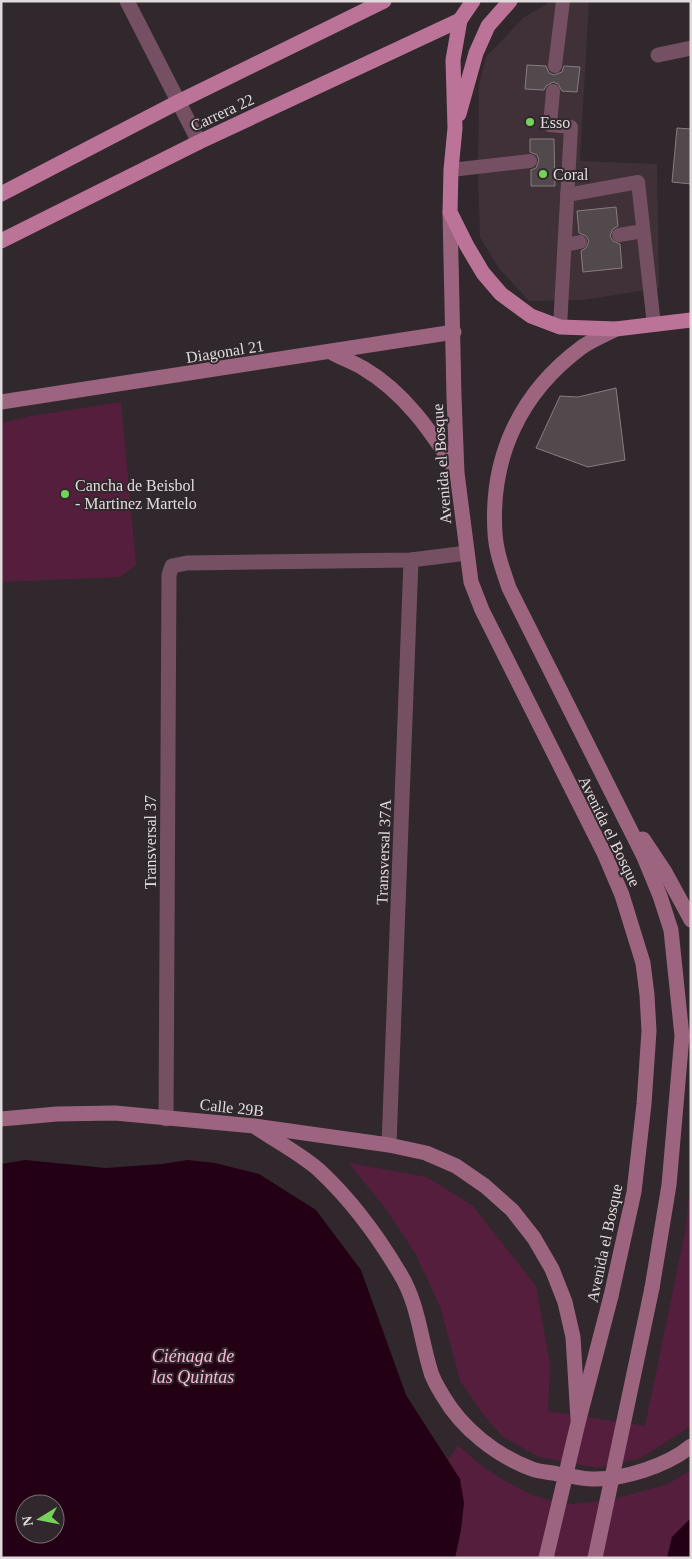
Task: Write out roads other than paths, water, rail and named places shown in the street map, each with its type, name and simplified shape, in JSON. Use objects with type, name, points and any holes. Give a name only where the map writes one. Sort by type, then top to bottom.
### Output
[{"type":"main road","name":"Carrera 22","points":[[1,194],[178,102],[384,1]]},
{"type":"main road","points":[[460,20],[473,1]]},
{"type":"main road","name":"Avenida el Bosque","points":[[455,128],[476,53],[488,26],[510,1]]},
{"type":"main road","name":"Carrera 22","points":[[1,241],[199,142],[460,20]]},
{"type":"main road","name":"Avenida el Bosque","points":[[460,20],[453,60],[455,128],[450,212],[457,472],[471,582],[482,610],[622,895],[643,963],[647,994],[649,1031],[644,1104],[634,1192],[611,1296],[546,1558]]},
{"type":"main road","points":[[450,212],[483,273],[502,294],[531,316],[560,327],[616,329],[691,320]]},
{"type":"main road","name":"Avenida el Bosque","points":[[595,1558],[652,1288],[668,1185],[687,1036],[671,930],[657,888],[622,812],[509,588],[500,562],[495,534],[495,498],[501,462],[513,427],[531,396],[555,369],[584,346],[616,329]]},
{"type":"main road","name":"Diagonal 21","points":[[1,402],[454,332]]},
{"type":"main road","points":[[331,352],[363,368],[392,389],[417,413],[457,472]]},
{"type":"main road","points":[[622,812],[666,872],[691,920]]},
{"type":"main road","name":"Calle 29B","points":[[1,1119],[57,1114],[115,1113],[254,1126],[390,1145],[426,1153],[456,1166],[485,1186],[512,1210],[534,1238],[552,1269],[565,1302],[573,1337],[578,1423]]},
{"type":"main road","points":[[254,1126],[318,1170],[353,1205],[376,1236],[410,1293],[419,1320],[430,1371],[444,1397],[462,1422],[485,1443],[518,1463],[535,1470],[592,1479],[632,1474],[661,1464],[691,1446]]},
{"type":"street","points":[[127,1],[199,142]]},
{"type":"street","points":[[658,55],[691,48]]},
{"type":"street","points":[[411,560],[467,553]]},
{"type":"street","name":"Transversal 37","points":[[166,1118],[168,575],[172,566],[187,563],[411,560]]},
{"type":"street","name":"Transversal 37A","points":[[390,1145],[411,560]]},
{"type":"lane","points":[[555,66],[563,1]]},
{"type":"lane","points":[[553,90],[550,125],[571,127],[560,327]]},
{"type":"lane","points":[[555,161],[569,160]]},
{"type":"lane","points":[[451,170],[530,162]]},
{"type":"lane","points":[[568,195],[638,182],[654,325]]},
{"type":"lane","points":[[619,235],[643,231]]},
{"type":"lane","points":[[565,245],[580,242]]},
{"type":"water","name":"Ciénaga de las Quintas","points":[[25,1160],[106,1168],[188,1160],[215,1163],[259,1174],[316,1210],[361,1270],[406,1395],[460,1479],[464,1503],[455,1558],[1,1558],[1,1164]]},
{"type":"water","points":[[691,1518],[691,1558],[667,1558],[672,1537]]},
{"type":"place","name":"Esso","points":[[530,122]]},
{"type":"place","name":"Coral","points":[[543,174]]},
{"type":"place","name":"Cancha de Beisbol - Martinez Martelo","points":[[65,494]]}]
